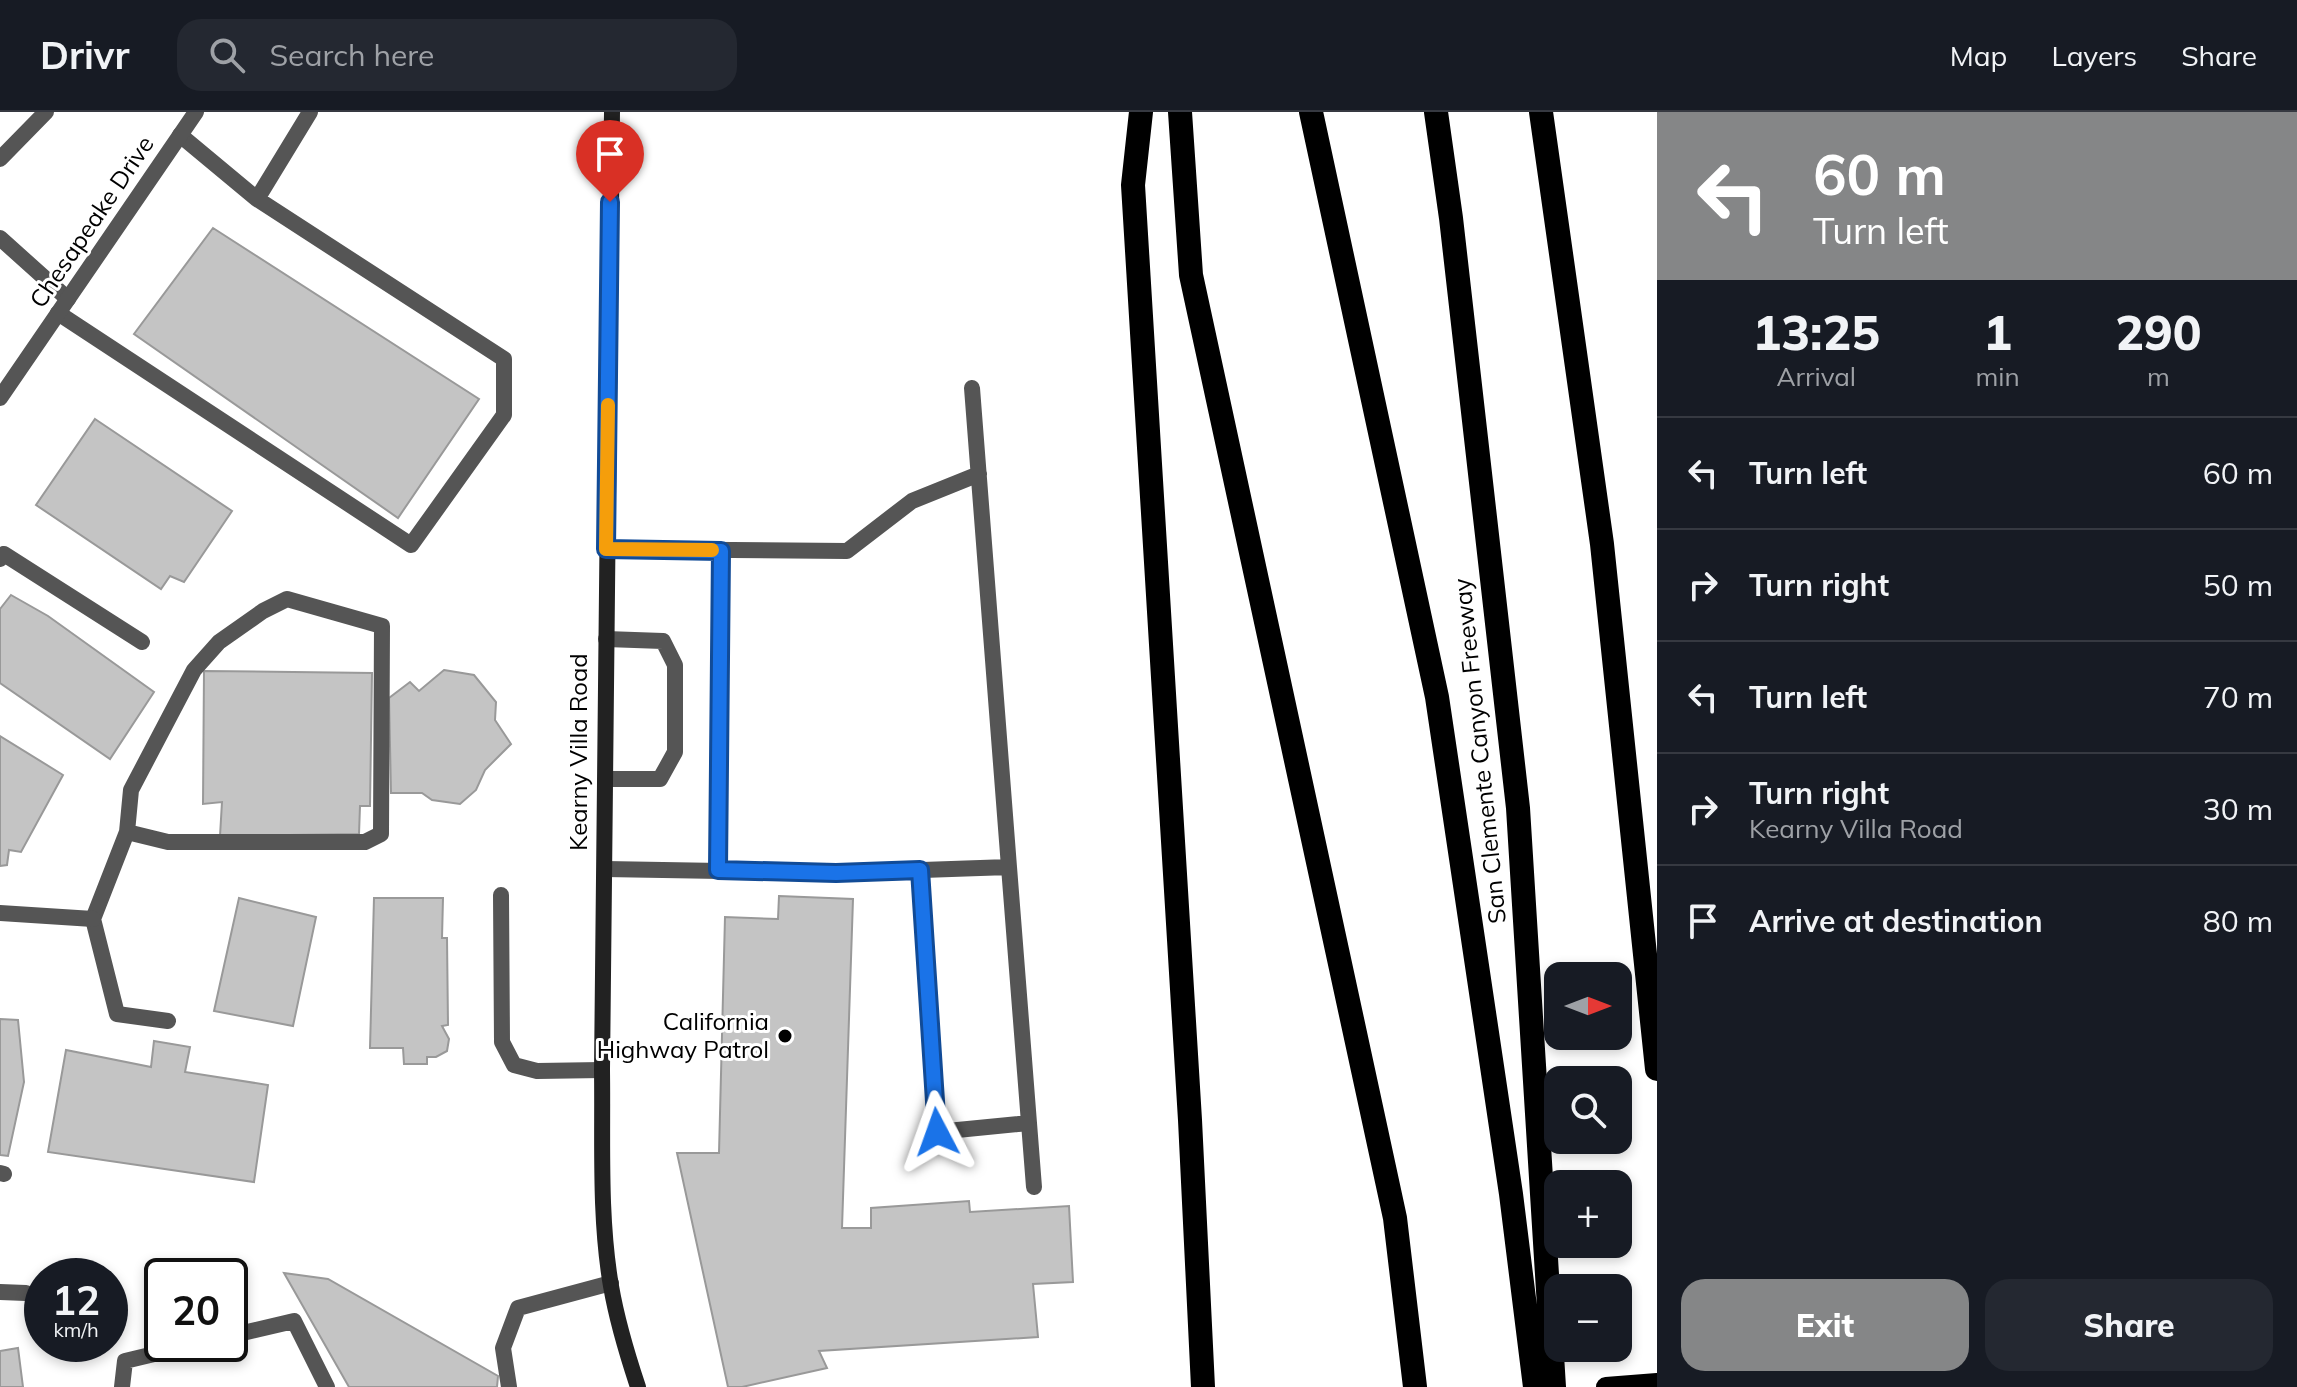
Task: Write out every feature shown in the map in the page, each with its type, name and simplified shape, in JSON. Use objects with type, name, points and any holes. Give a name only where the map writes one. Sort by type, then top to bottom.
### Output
[{"type":"highway","points":[[1141,112],[1133,185],[1190,1120],[1203,1387]]},
{"type":"highway","points":[[1180,112],[1191,275],[1395,1218],[1415,1387]]},
{"type":"highway","points":[[1311,112],[1437,697],[1511,1194],[1535,1387]]},
{"type":"highway","name":"San Clemente Canyon Freeway","points":[[1436,112],[1451,218],[1518,808],[1554,1387]]},
{"type":"highway","points":[[1541,112],[1602,544],[1657,1069]]},
{"type":"main road","name":"Kearny Villa Road","points":[[612,112],[602,1070],[605,1223],[611,1283],[623,1344],[638,1387]]},
{"type":"main road","points":[[1606,1387],[1657,1383]]},
{"type":"street","points":[[0,159],[46,112]]},
{"type":"street","name":"Chesapeake Drive","points":[[0,398],[196,112]]},
{"type":"street","points":[[257,199],[310,112]]},
{"type":"street","points":[[0,238],[63,306],[411,545],[504,415],[504,359],[257,199],[180,135]]},
{"type":"street","points":[[972,388],[1034,1187]]},
{"type":"street","points":[[606,549],[847,551],[912,501],[979,474]]},
{"type":"street","points":[[718,870],[721,551]]},
{"type":"street","points":[[0,559],[4,554],[142,642]]},
{"type":"street","points":[[127,832],[168,842],[365,842],[381,834],[382,626],[287,599],[263,611],[219,642],[194,670],[131,790],[127,832],[93,919],[117,1014],[168,1021]]},
{"type":"street","points":[[606,639],[663,641],[675,665],[675,752],[660,779],[606,779]]},
{"type":"street","points":[[605,869],[836,873],[1009,867]]},
{"type":"street","points":[[920,870],[937,1132],[1029,1123]]},
{"type":"street","points":[[501,895],[502,1042],[514,1065],[537,1071],[602,1070]]},
{"type":"street","points":[[0,913],[93,919]]},
{"type":"street","points":[[509,1387],[503,1348],[518,1308],[611,1283]]},
{"type":"street","points":[[0,1292],[24,1293]]},
{"type":"street","points":[[248,1332],[294,1321],[327,1387]]},
{"type":"street","points":[[122,1387],[125,1361],[144,1356]]},
{"type":"building","points":[[213,228],[479,399],[398,518],[134,334]]},
{"type":"building","points":[[95,419],[232,511],[184,582],[170,576],[161,589],[36,505]]},
{"type":"building","points":[[11,595],[48,616],[154,692],[110,759],[0,683],[0,609]]},
{"type":"building","points":[[444,670],[474,675],[496,702],[495,720],[511,744],[485,770],[476,790],[460,804],[432,800],[422,793],[391,793],[389,698],[410,682],[419,691]]},
{"type":"building","points":[[204,671],[372,673],[370,806],[360,806],[359,834],[220,836],[222,802],[203,804]]},
{"type":"building","points":[[0,736],[63,775],[21,852],[9,850],[7,865],[0,866]]},
{"type":"building","name":"California Highway Patrol","points":[[779,896],[853,899],[842,1228],[871,1228],[871,1208],[969,1201],[970,1212],[1069,1206],[1073,1282],[1033,1284],[1038,1337],[819,1351],[827,1368],[742,1387],[728,1387],[677,1153],[719,1153],[725,917],[778,919]]},
{"type":"building","points":[[239,898],[316,917],[293,1026],[214,1011]]},
{"type":"building","points":[[374,898],[443,898],[442,938],[447,938],[448,1025],[442,1026],[449,1039],[447,1051],[436,1057],[427,1057],[427,1064],[404,1064],[403,1048],[370,1048]]},
{"type":"building","points":[[0,1019],[18,1020],[24,1082],[8,1156],[0,1155]]},
{"type":"building","points":[[154,1041],[190,1047],[185,1072],[268,1085],[254,1182],[48,1152],[66,1050],[151,1067]]},
{"type":"building","points":[[284,1273],[328,1279],[498,1376],[497,1387],[349,1387]]},
{"type":"building","points":[[18,1348],[23,1387],[0,1387],[0,1351]]},
{"type":"slow traffic","points":[[608,405],[606,549],[712,550]]},
{"type":"place","name":"California Highway Patrol","points":[[785,1036]]},
{"type":"route","points":[[610,202],[606,549],[721,551],[718,870],[836,873],[920,870],[937,1132]]}]
